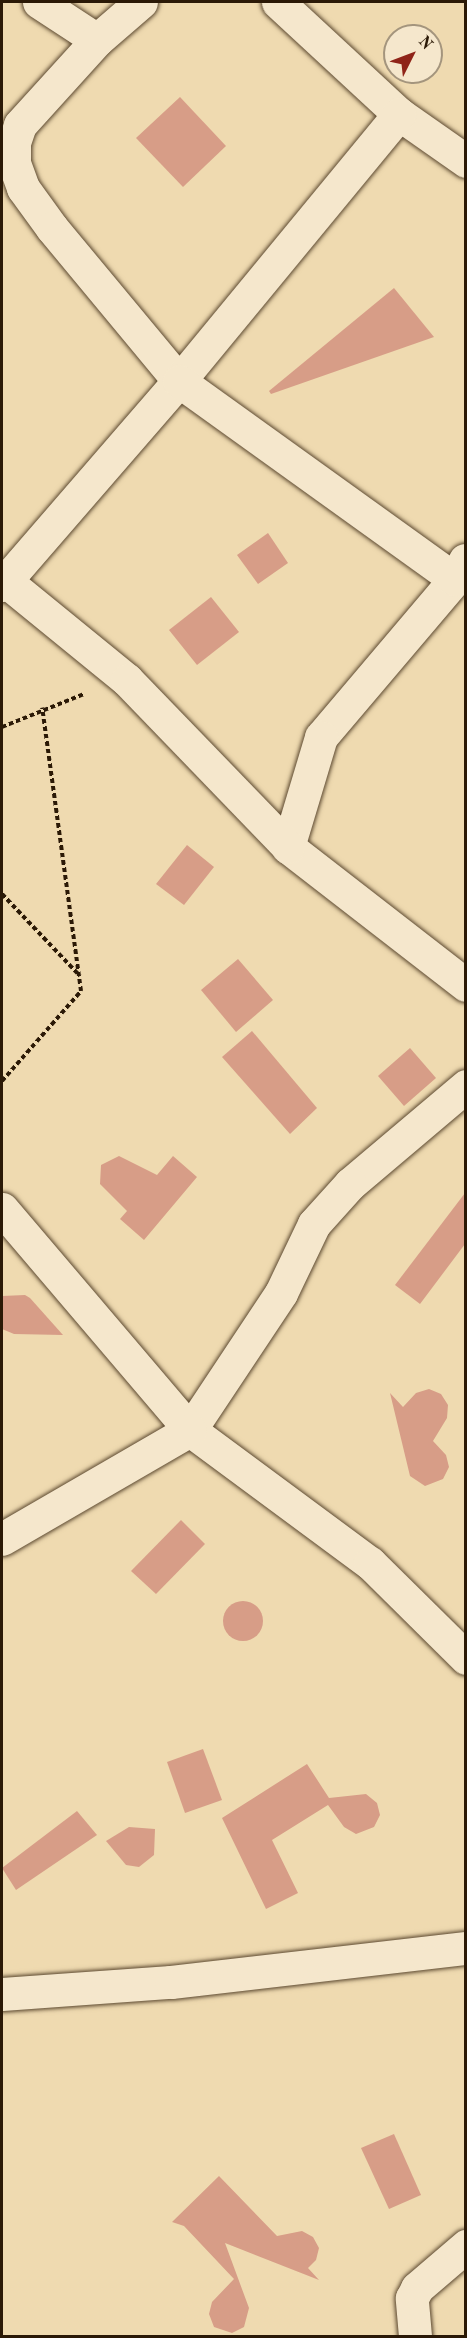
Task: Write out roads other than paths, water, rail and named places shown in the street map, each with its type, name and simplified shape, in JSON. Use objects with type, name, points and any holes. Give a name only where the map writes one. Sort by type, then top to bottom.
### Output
[{"type":"street","points":[[39,2],[98,40]]},
{"type":"street","points":[[141,2],[98,40],[20,125],[14,142],[14,163],[23,188],[52,228],[179,381],[460,569],[321,737],[288,846]]},
{"type":"street","points":[[278,2],[399,114],[465,161]]},
{"type":"street","points":[[399,114],[179,381],[2,581],[127,680],[288,846],[465,985]]},
{"type":"street","points":[[2,1539],[190,1430],[281,1293],[314,1224],[350,1184],[465,1086]]},
{"type":"street","points":[[2,1209],[190,1430],[370,1563],[465,1658]]},
{"type":"street","points":[[2,1994],[171,1982],[465,1948]]},
{"type":"street","points":[[415,2337],[412,2298],[417,2288],[465,2246]]}]
